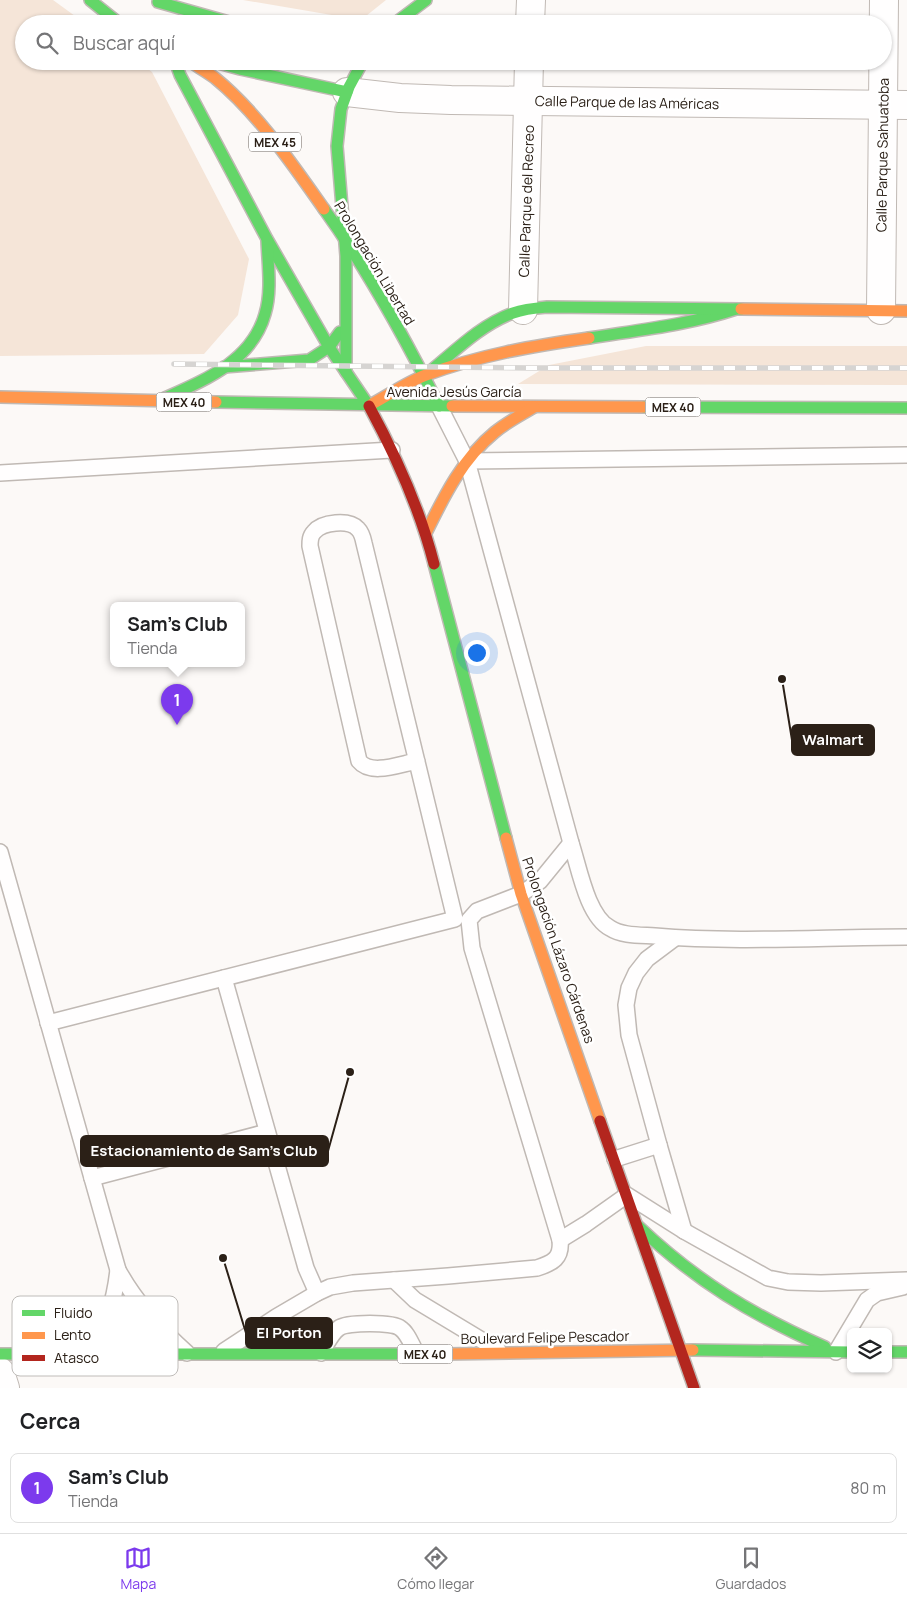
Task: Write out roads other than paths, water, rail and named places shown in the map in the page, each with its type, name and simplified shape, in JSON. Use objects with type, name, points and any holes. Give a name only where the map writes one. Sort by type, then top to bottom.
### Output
[{"type":"main road","points":[[90,0],[109,15]]},
{"type":"main road","points":[[406,15],[426,0]]},
{"type":"main road","points":[[157,1],[162,15]]},
{"type":"main road","points":[[157,1],[205,15]]},
{"type":"main road","points":[[178,70],[267,239],[329,347],[369,406],[424,376],[492,354],[537,345],[676,325],[705,319],[736,309]]},
{"type":"main road","name":"Prolongación Libertad","points":[[203,70],[215,78],[245,107],[286,155],[345,238],[424,376],[439,406]]},
{"type":"main road","points":[[240,70],[347,92]]},
{"type":"main road","points":[[346,372],[348,320],[345,238],[337,174],[336,141],[340,116],[347,92],[358,70]]},
{"type":"main road","points":[[159,401],[202,381],[224,367],[244,353],[257,336],[265,314],[268,271],[267,239]]},
{"type":"main road","name":"Avenida Jesús García","points":[[424,376],[487,327],[503,317],[523,310],[547,307],[894,310]]},
{"type":"main road","points":[[224,367],[309,360],[329,347],[348,320]]},
{"type":"main road","name":"Avenida Jesús García","points":[[0,397],[369,406],[907,408]]},
{"type":"main road","name":"Prolongación Lázaro Cárdenas","points":[[369,406],[409,486],[426,534],[521,894],[694,1388]]},
{"type":"main road","points":[[426,534],[451,484],[467,461],[490,436],[534,407]]},
{"type":"main road","points":[[638,1226],[680,1265],[743,1308],[804,1338],[843,1352]]},
{"type":"main road","name":"Boulevard Felipe Pescador","points":[[178,1353],[504,1354],[682,1350],[843,1352]]},
{"type":"main road","points":[[892,1352],[907,1352]]},
{"type":"street","points":[[530,0],[530,15]]},
{"type":"street","name":"Calle Parque Sahuatoba","points":[[884,0],[886,15]]},
{"type":"street","name":"Calle Parque del Recreo","points":[[523,310],[530,70]]},
{"type":"street","name":"Calle Parque Sahuatoba","points":[[891,70],[895,105],[894,310]]},
{"type":"street","name":"Calle Parque de las Américas","points":[[347,92],[400,98],[895,105]]},
{"type":"street","points":[[0,1372],[5,1388]]},
{"type":"lane","points":[[439,406],[467,461],[571,843],[590,903],[602,922],[610,929],[620,932],[675,938],[907,937]]},
{"type":"lane","points":[[0,473],[392,450]]},
{"type":"lane","points":[[467,461],[907,455]]},
{"type":"lane","points":[[48,1023],[455,919],[417,761],[362,535],[357,528],[349,523],[340,522],[321,527],[314,531],[310,538],[310,546],[359,761],[366,767],[377,769],[417,761]]},
{"type":"lane","points":[[220,1353],[317,1293],[339,1285],[537,1268],[549,1264],[556,1258],[561,1248],[560,1240],[472,948],[469,920],[477,910],[521,894],[540,880],[571,843]]},
{"type":"lane","points":[[0,852],[118,1270],[126,1286],[134,1296]]},
{"type":"lane","points":[[675,938],[648,960],[636,973],[629,988],[626,1005],[629,1036],[658,1145],[684,1231]]},
{"type":"lane","points":[[224,978],[308,1275],[317,1293]]},
{"type":"lane","points":[[92,1178],[267,1132]]},
{"type":"lane","points":[[615,1159],[658,1145]]},
{"type":"lane","points":[[560,1240],[627,1195],[684,1231],[768,1278],[788,1282],[821,1283],[907,1280]]},
{"type":"lane","points":[[114,1296],[118,1270]]},
{"type":"lane","points":[[394,1280],[415,1300],[504,1354]]},
{"type":"lane","points":[[843,1352],[867,1300],[877,1293],[907,1286]]},
{"type":"lane","points":[[321,1353],[340,1327],[352,1324],[390,1324],[396,1325],[404,1331],[417,1354]]},
{"type":"lane","points":[[178,1345],[187,1353]]},
{"type":"railway","points":[[174,364],[531,368],[907,368]]},
{"type":"place","name":"Walmart","points":[[782,679]]},
{"type":"place","name":"Sam's Club","points":[[177,725]]},
{"type":"place","name":"Estacionamiento de Sam's Club","points":[[350,1072]]},
{"type":"place","name":"El Porton","points":[[223,1258]]}]
